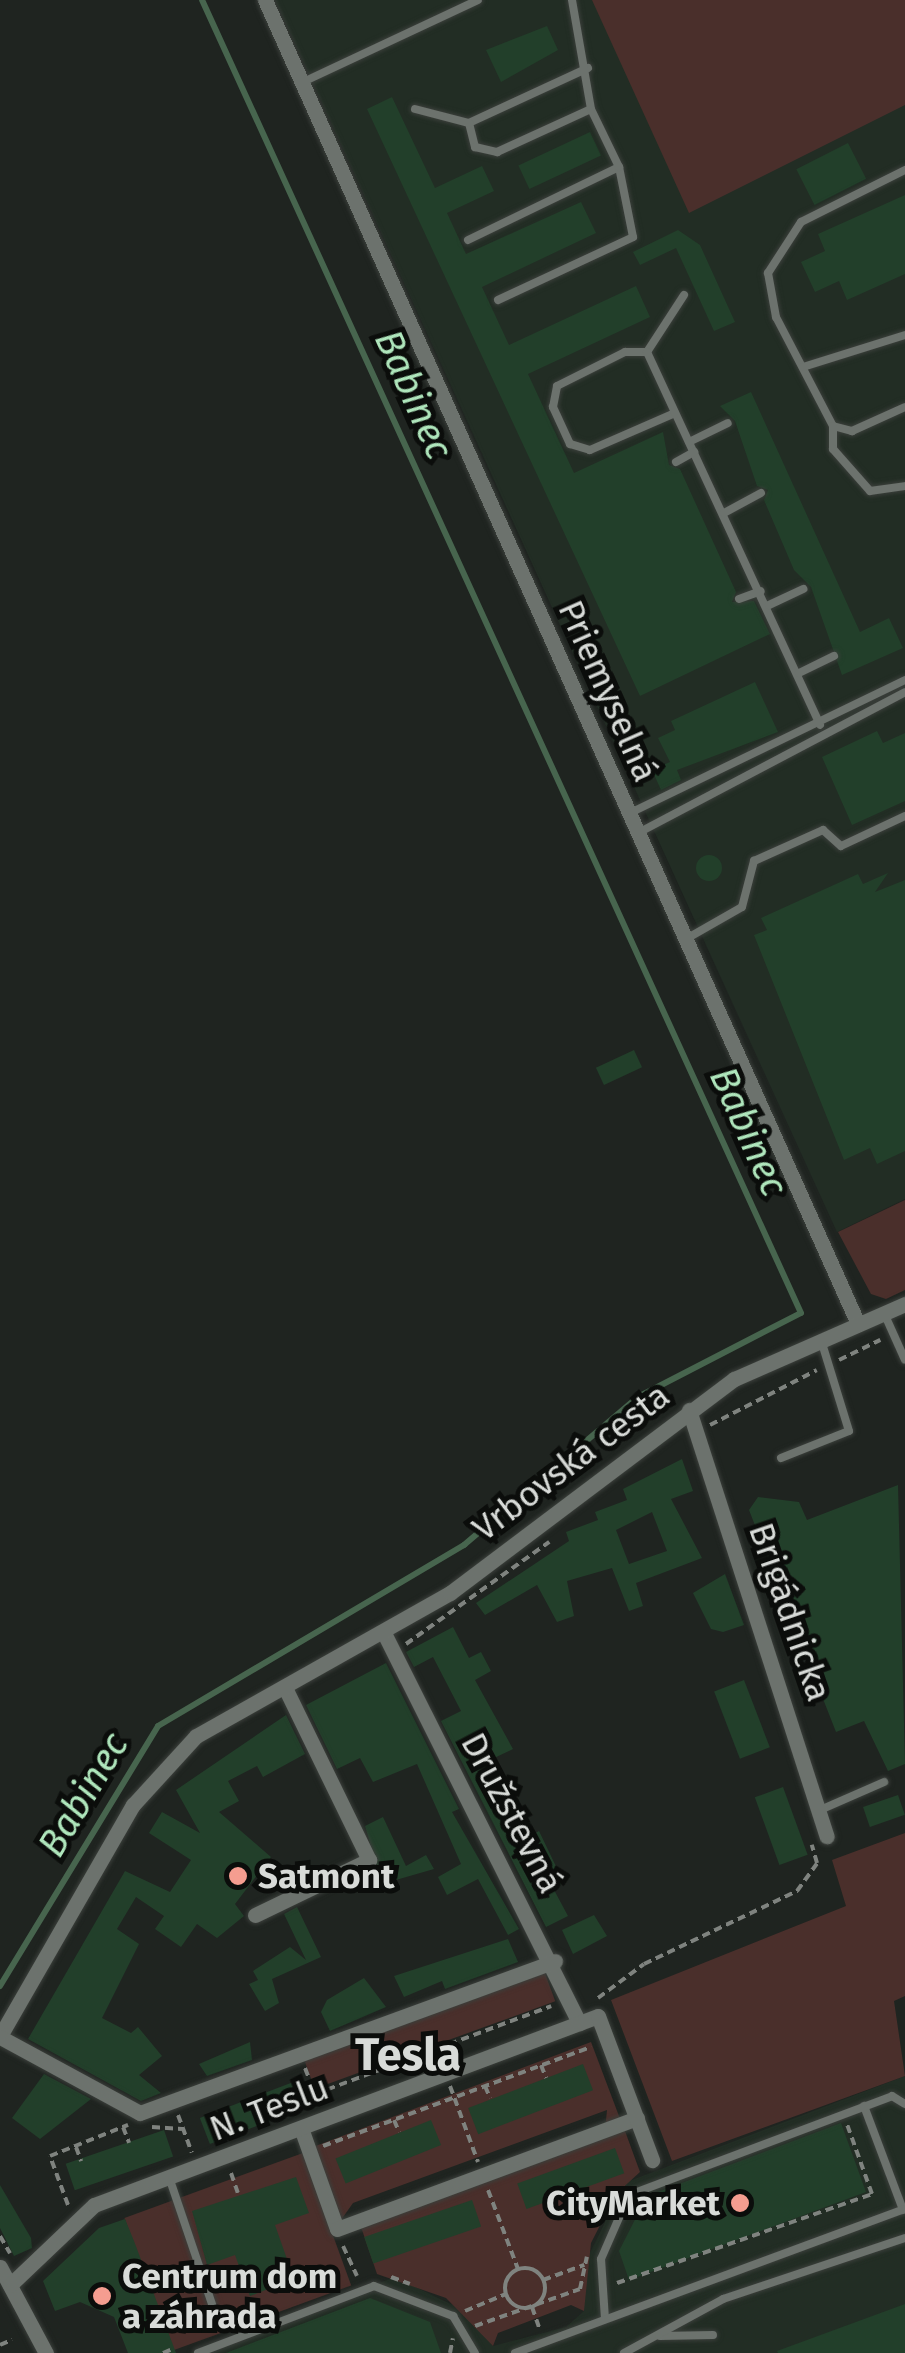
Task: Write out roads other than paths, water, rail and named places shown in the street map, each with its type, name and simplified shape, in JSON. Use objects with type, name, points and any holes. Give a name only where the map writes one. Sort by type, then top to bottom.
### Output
[{"type":"street","name":"Priemyselná","points":[[265,0],[858,1324]]},
{"type":"street","name":"Vrbovská cesta","points":[[555,1961],[148,2110],[0,2037],[159,1770],[196,1736],[385,1635],[688,1410],[821,1340],[905,1304]]},
{"type":"street","name":"Brigádnicka","points":[[688,1410],[827,1836]]},
{"type":"street","name":"Družstevná","points":[[385,1635],[555,1961],[574,2010]]},
{"type":"street","points":[[255,1916],[369,1860],[285,1688]]},
{"type":"street","points":[[574,2010],[598,2016],[652,2160]]},
{"type":"street","name":"N. Teslu","points":[[10,2284],[94,2205],[169,2177],[204,2171],[574,2010]]},
{"type":"street","points":[[301,2128],[336,2229],[637,2118]]},
{"type":"street","points":[[8,2264],[10,2284],[46,2353]]},
{"type":"lane","points":[[303,82],[478,0]]},
{"type":"lane","points":[[498,300],[633,237],[618,167],[592,109],[588,68],[572,0]]},
{"type":"lane","points":[[415,109],[468,123],[588,68]]},
{"type":"lane","points":[[468,123],[475,147],[497,152],[592,109]]},
{"type":"lane","points":[[468,240],[618,167]]},
{"type":"lane","points":[[905,170],[801,222],[782,245],[768,274],[776,317],[833,426],[833,449],[870,491],[905,486]]},
{"type":"lane","points":[[647,352],[684,295]]},
{"type":"lane","points":[[803,367],[905,334]]},
{"type":"lane","points":[[647,352],[625,352],[557,386],[553,407],[570,444],[590,450],[674,412]]},
{"type":"lane","points":[[647,352],[769,605],[820,724]]},
{"type":"lane","points":[[833,426],[852,430],[905,407]]},
{"type":"lane","points":[[689,442],[728,423]]},
{"type":"lane","points":[[676,462],[694,452]]},
{"type":"lane","points":[[724,513],[760,493]]},
{"type":"lane","points":[[769,605],[804,589]]},
{"type":"lane","points":[[739,599],[761,590]]},
{"type":"lane","points":[[799,673],[834,656]]},
{"type":"lane","points":[[630,813],[905,680]]},
{"type":"lane","points":[[638,833],[905,692]]},
{"type":"lane","points":[[686,938],[742,907],[754,861],[824,830],[841,846],[905,816]]},
{"type":"lane","points":[[884,1313],[905,1360]]},
{"type":"lane","points":[[781,1458],[849,1431],[821,1340]]},
{"type":"lane","points":[[820,1810],[884,1782]]},
{"type":"lane","points":[[606,2320],[596,2282],[629,2195],[892,2096],[905,2104]]},
{"type":"lane","points":[[515,2353],[904,2209],[864,2106]]},
{"type":"lane","points":[[169,2177],[218,2322]]},
{"type":"lane","points":[[624,2353],[723,2299],[905,2238]]},
{"type":"lane","points":[[198,2353],[374,2286],[453,2316],[475,2353]]},
{"type":"lane","points":[[656,2336],[714,2335]]},
{"type":"waterway","name":"Babinec","points":[[0,1986],[158,1726],[464,1545],[638,1397],[801,1313],[202,0]]},
{"type":"place","name":"Satmont","points":[[238,1876]]},
{"type":"place","name":"CityMarket","points":[[740,2203]]},
{"type":"place","name":"Centrum dom a záhrada","points":[[102,2296]]},
{"type":"district","name":"Tesla","points":[[408,2056]]}]
